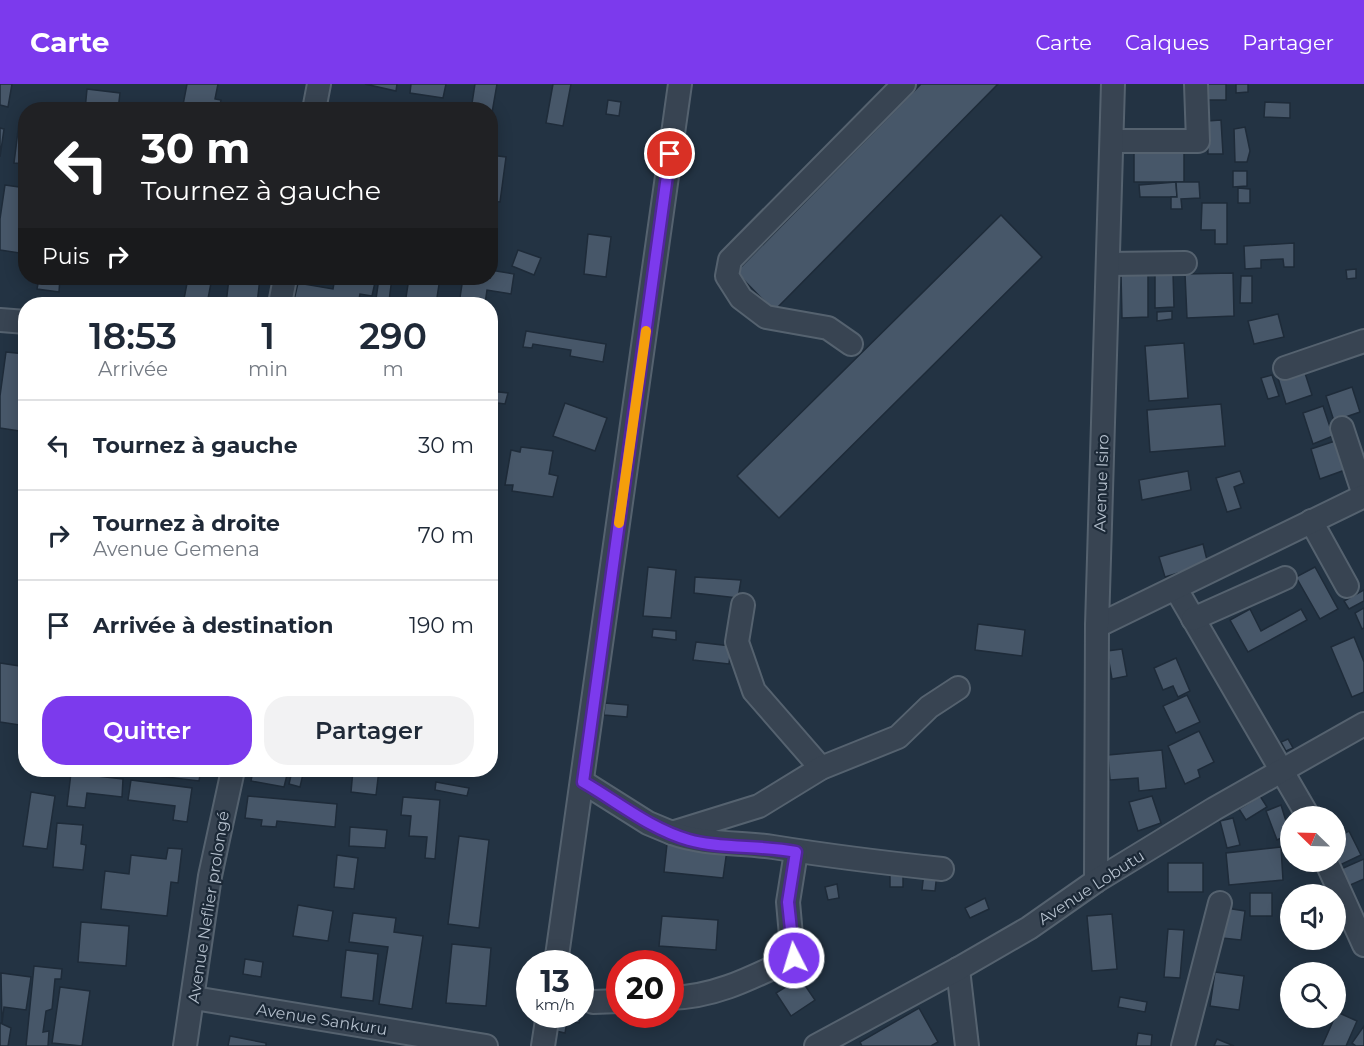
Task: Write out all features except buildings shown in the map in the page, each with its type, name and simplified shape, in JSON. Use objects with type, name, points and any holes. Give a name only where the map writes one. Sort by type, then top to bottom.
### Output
[{"type":"street","points":[[316,102],[319,84]]},
{"type":"street","points":[[558,950],[680,84]]},
{"type":"street","points":[[851,344],[828,328],[766,317],[741,298],[727,276],[730,260],[904,84]]},
{"type":"street","name":"Avenue Isiro","points":[[1096,881],[1097,626],[1113,84]]},
{"type":"street","points":[[1112,141],[1198,141],[1196,84]]},
{"type":"street","points":[[1108,264],[1185,263]]},
{"type":"street","points":[[0,320],[18,321]]},
{"type":"street","points":[[1285,368],[1364,341]]},
{"type":"street","points":[[1097,626],[1364,495],[1342,428]]},
{"type":"street","points":[[1311,521],[1347,586]]},
{"type":"street","points":[[1193,619],[1286,578]]},
{"type":"street","points":[[1176,589],[1303,806]]},
{"type":"street","points":[[743,605],[737,642],[754,691],[821,768]]},
{"type":"street","points":[[672,833],[759,806],[821,768],[898,737],[929,707],[958,688]]},
{"type":"street","name":"Avenue Lobutu","points":[[816,1046],[1029,928],[1096,881],[1282,768],[1364,724]]},
{"type":"street","name":"Avenue Neflier prolongé","points":[[185,1046],[194,998],[210,876],[231,777]]},
{"type":"street","points":[[583,782],[648,823],[691,840],[772,847],[796,852],[942,869]]},
{"type":"street","points":[[684,998],[721,991],[794,958],[788,902],[796,852]]},
{"type":"street","points":[[1331,872],[1364,945]]},
{"type":"street","points":[[1184,1046],[1220,903]]},
{"type":"street","points":[[958,969],[967,1046]]},
{"type":"street","name":"Avenue Sankuru","points":[[194,998],[486,1046]]},
{"type":"street","points":[[543,1046],[546,1028]]},
{"type":"slow traffic","points":[[619,523],[646,331]]},
{"type":"route","points":[[670,154],[583,782],[648,823],[691,840],[772,847],[796,852],[788,902],[794,958]]}]
